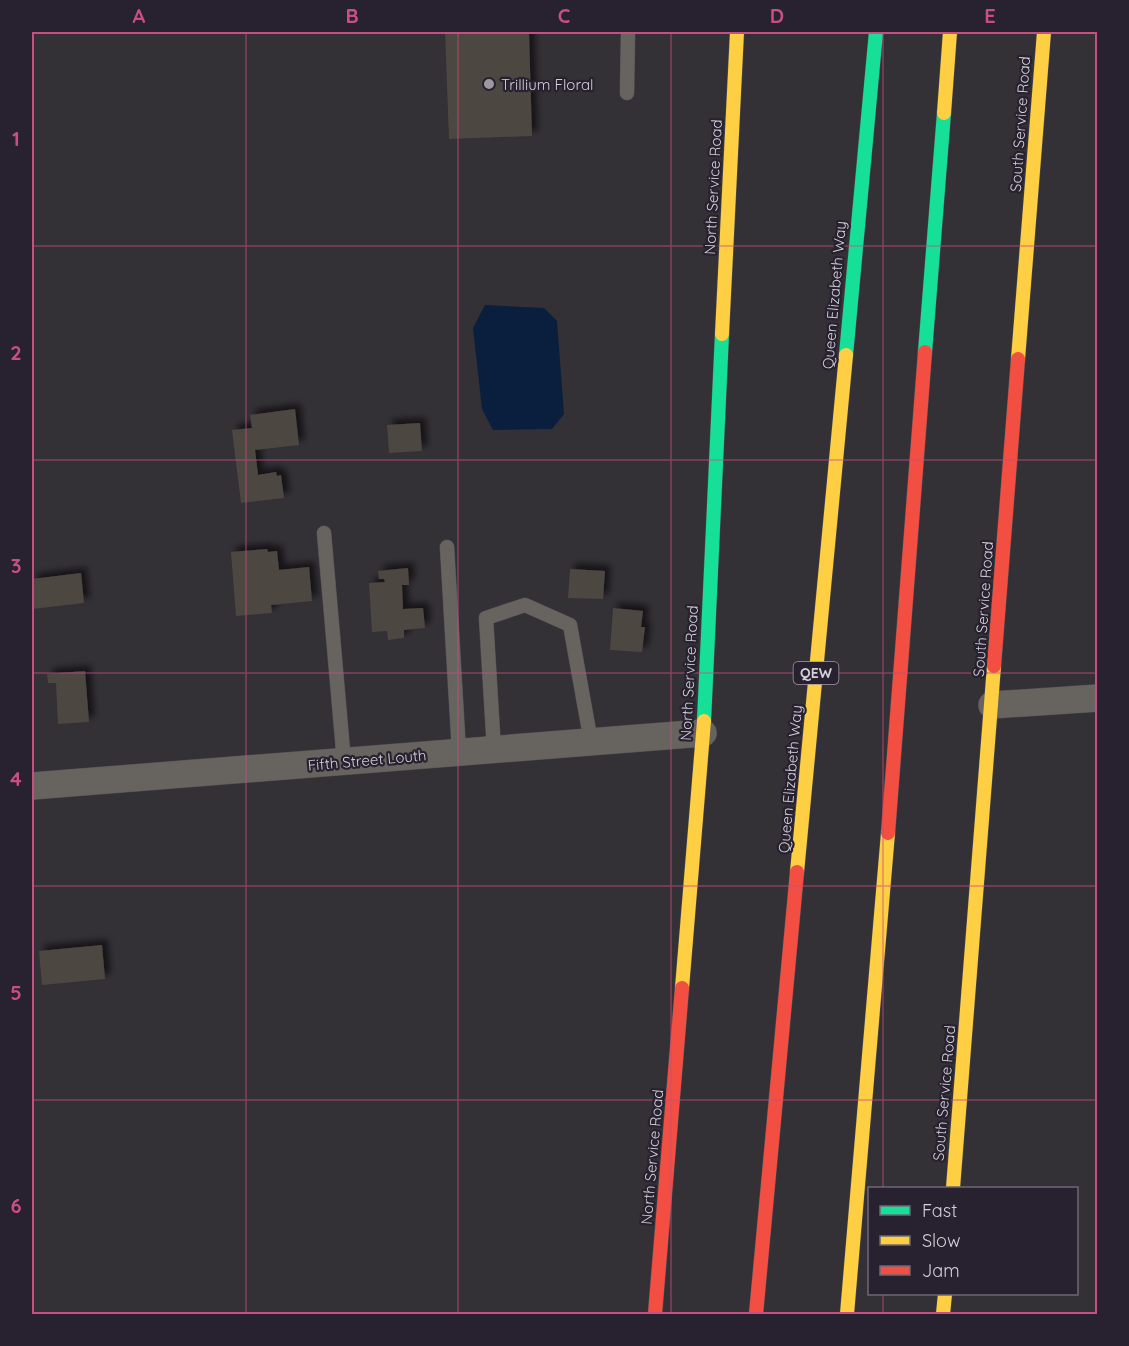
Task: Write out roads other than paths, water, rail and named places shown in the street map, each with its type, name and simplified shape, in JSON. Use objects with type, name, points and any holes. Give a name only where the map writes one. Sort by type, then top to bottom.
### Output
[{"type":"main road","name":"North Service Road","points":[[656,1314],[703,733],[737,32]]},
{"type":"main road","name":"Queen Elizabeth Way","points":[[756,1314],[876,32]]},
{"type":"main road","points":[[847,1314],[888,835],[950,32]]},
{"type":"main road","name":"South Service Road","points":[[953,1187],[1044,32]]},
{"type":"main road","points":[[943,1314],[945,1295]]},
{"type":"street","points":[[992,705],[1098,698]]},
{"type":"street","name":"Fifth Street Louth","points":[[32,786],[703,733]]},
{"type":"lane","points":[[627,93],[628,32]]},
{"type":"lane","points":[[324,533],[344,762]]},
{"type":"lane","points":[[447,547],[459,752]]},
{"type":"lane","points":[[494,750],[486,618],[525,605],[570,625],[591,742]]},
{"type":"water","points":[[485,305],[544,308],[557,321],[564,414],[552,429],[493,430],[482,409],[473,328]]},
{"type":"place","name":"Trillium Floral","points":[[489,84]]}]
